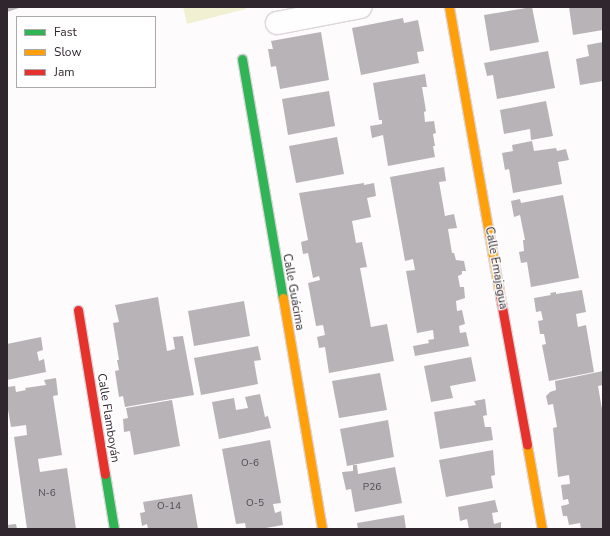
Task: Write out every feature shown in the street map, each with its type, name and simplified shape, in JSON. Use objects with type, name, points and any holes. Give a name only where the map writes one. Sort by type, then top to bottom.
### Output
[{"type":"street","points":[[277,23],[360,7]]},
{"type":"street","name":"Calle Emajagua","points":[[449,7],[542,529]]},
{"type":"street","name":"Calle Guácima","points":[[242,59],[322,529]]},
{"type":"street","name":"Calle Flamboyán","points":[[78,310],[114,529]]},
{"type":"green space","points":[[183,7],[245,7],[246,9],[187,24]]},
{"type":"building","points":[[7,7],[22,7],[7,12]]},
{"type":"building","points":[[532,7],[539,42],[490,51],[484,15]]},
{"type":"building","points":[[569,7],[603,7],[603,30],[573,35]]},
{"type":"building","points":[[403,18],[404,23],[418,20],[424,51],[417,52],[419,63],[361,75],[352,28]]},
{"type":"building","points":[[321,32],[329,80],[280,89],[276,66],[271,67],[268,49],[273,49],[271,41]]},
{"type":"building","points":[[603,42],[603,81],[580,85],[576,59],[589,56],[587,45]]},
{"type":"building","points":[[548,51],[555,88],[497,99],[493,75],[487,76],[484,63]]},
{"type":"building","points":[[425,74],[427,87],[422,87],[426,111],[424,112],[425,122],[434,121],[436,133],[433,134],[435,146],[433,146],[435,157],[388,166],[383,135],[372,138],[370,126],[382,124],[382,120],[379,120],[373,83]]},
{"type":"building","points":[[329,91],[335,126],[288,135],[282,99]]},
{"type":"building","points":[[546,101],[553,136],[531,140],[530,129],[504,134],[500,110]]},
{"type":"building","points":[[337,137],[344,174],[296,183],[289,146]]},
{"type":"building","points":[[532,141],[534,151],[556,148],[557,151],[566,149],[569,160],[558,162],[562,184],[513,193],[509,169],[505,170],[502,153],[513,151],[512,145]]},
{"type":"building","points":[[444,167],[446,181],[439,182],[445,216],[454,214],[457,228],[448,229],[452,253],[454,253],[456,260],[464,261],[466,271],[462,271],[462,274],[458,276],[460,287],[464,287],[465,298],[456,301],[457,311],[462,310],[465,324],[459,326],[460,333],[466,332],[469,346],[415,356],[413,346],[429,343],[428,340],[434,339],[433,330],[417,333],[406,271],[415,270],[413,259],[405,261],[390,177]]},
{"type":"building","points":[[364,183],[364,185],[374,183],[376,196],[367,198],[371,217],[352,221],[356,243],[362,242],[367,267],[360,268],[371,327],[387,324],[394,361],[329,373],[325,347],[319,348],[317,337],[325,335],[323,325],[316,326],[308,283],[320,280],[319,276],[313,278],[308,253],[303,254],[301,242],[308,240],[299,193]]},
{"type":"building","points":[[563,195],[579,278],[531,287],[527,262],[521,263],[519,252],[524,251],[523,240],[525,240],[520,215],[514,217],[511,201],[520,199],[521,203]]},
{"type":"building","points":[[582,290],[586,312],[576,314],[578,327],[586,325],[594,372],[549,381],[542,345],[546,344],[544,334],[540,334],[538,321],[543,320],[541,311],[536,312],[534,298],[551,295],[550,293],[556,292],[556,294]]},
{"type":"building","points":[[158,297],[167,351],[175,349],[173,337],[183,336],[194,395],[125,407],[123,396],[119,397],[115,371],[119,370],[117,360],[119,360],[113,323],[119,322],[115,305]]},
{"type":"building","points":[[244,301],[250,336],[194,346],[188,311]]},
{"type":"building","points":[[41,337],[43,350],[37,352],[39,361],[44,359],[46,372],[7,380],[7,344]]},
{"type":"building","points":[[258,346],[261,360],[254,361],[258,384],[201,395],[194,358]]},
{"type":"building","points":[[471,357],[476,381],[450,386],[453,398],[431,402],[424,366]]},
{"type":"building","points":[[603,371],[603,385],[598,386],[603,415],[603,529],[581,529],[580,523],[569,525],[567,516],[563,516],[561,506],[569,504],[568,499],[563,500],[561,485],[570,484],[569,475],[558,477],[553,428],[557,427],[553,404],[548,405],[546,396],[550,392],[556,390],[555,381]]},
{"type":"building","points":[[380,373],[387,410],[339,418],[332,381]]},
{"type":"building","points":[[56,378],[58,395],[53,396],[62,455],[38,459],[40,472],[67,468],[76,529],[27,529],[14,437],[27,435],[26,425],[11,427],[7,404],[7,387],[15,386],[16,392],[26,390],[25,388],[46,385],[44,380]]},
{"type":"building","points":[[260,394],[265,417],[268,416],[271,428],[219,439],[212,402],[234,398],[236,410],[248,408],[245,397]]},
{"type":"building","points":[[485,399],[487,415],[483,416],[485,427],[491,427],[493,440],[440,449],[434,412],[476,405],[474,401]]},
{"type":"building","points":[[172,400],[180,446],[134,455],[130,431],[124,432],[123,419],[128,418],[126,408]]},
{"type":"building","points":[[388,420],[394,457],[347,466],[340,429]]},
{"type":"building","points":[[270,440],[281,503],[273,504],[275,513],[281,511],[283,525],[260,529],[246,529],[245,523],[236,524],[222,449]]},
{"type":"building","points":[[493,450],[495,475],[491,476],[493,488],[446,497],[439,460]]},
{"type":"building","points":[[353,465],[357,465],[358,474],[395,467],[402,503],[355,512],[351,489],[346,490],[342,472],[353,471]]},
{"type":"building","points":[[192,494],[198,529],[148,529],[147,524],[142,526],[140,513],[145,512],[143,502]]},
{"type":"building","points":[[495,500],[498,512],[492,513],[494,524],[501,522],[501,529],[469,529],[467,519],[460,521],[458,507]]},
{"type":"building","points":[[404,515],[406,529],[358,529],[357,523]]},
{"type":"building","points":[[16,524],[17,529],[7,529],[7,525]]},
{"type":"traffic: fast","points":[[242,59],[283,298]]},
{"type":"traffic: fast","points":[[105,474],[114,529]]},
{"type":"traffic: slow","points":[[449,7],[500,296]]},
{"type":"traffic: slow","points":[[283,298],[322,529]]},
{"type":"traffic: slow","points":[[527,445],[542,529]]},
{"type":"traffic: jam","points":[[500,296],[527,445]]},
{"type":"traffic: jam","points":[[78,310],[105,474]]}]
